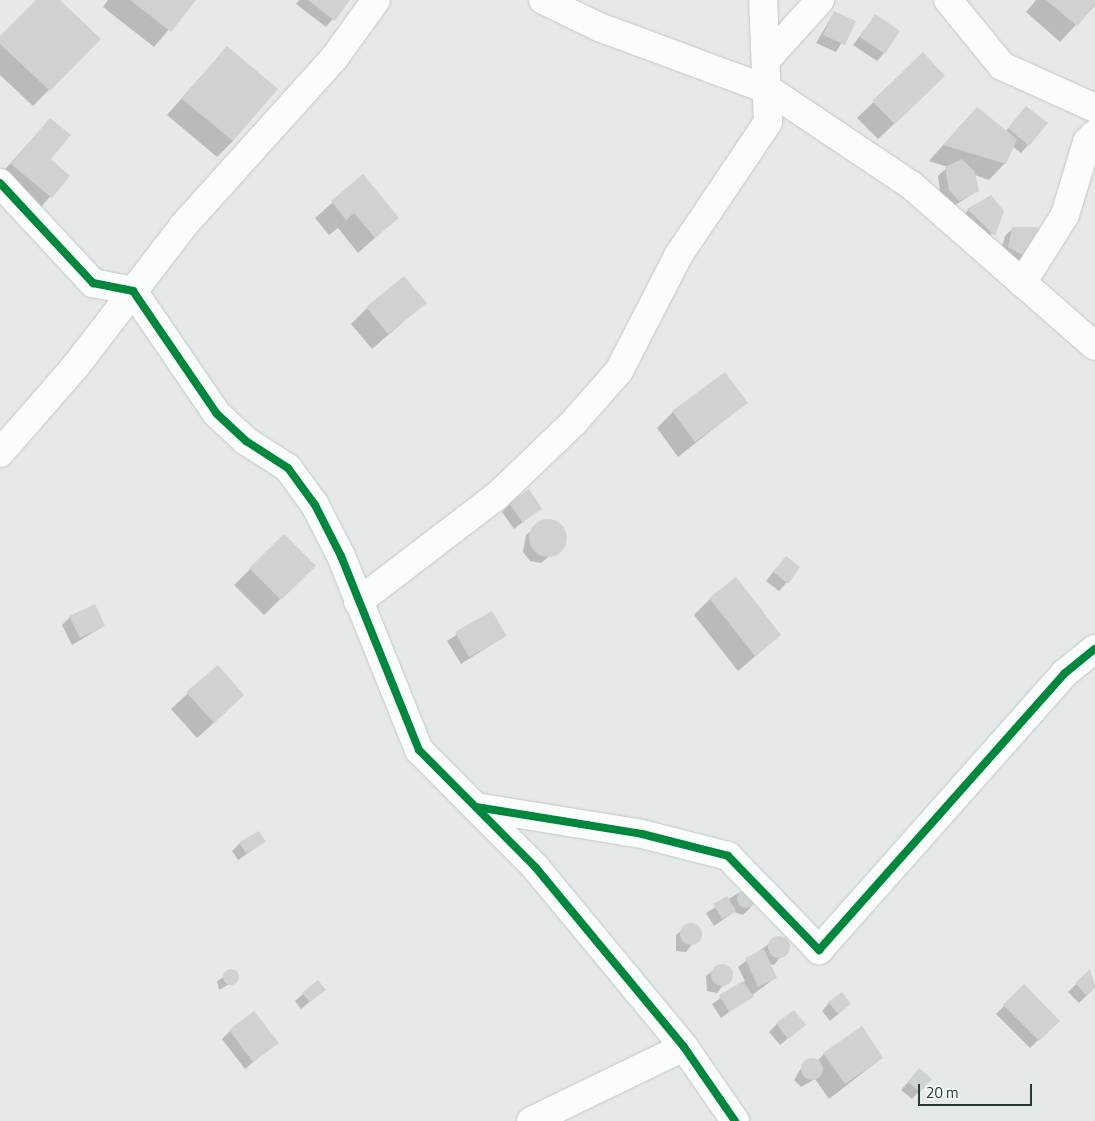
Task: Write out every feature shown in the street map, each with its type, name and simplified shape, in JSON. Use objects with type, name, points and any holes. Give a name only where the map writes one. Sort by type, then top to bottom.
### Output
[{"type":"street","points":[[0,453],[133,291],[183,226],[335,57],[376,0]]},
{"type":"street","points":[[544,0],[599,27],[769,90],[911,186],[1095,346]]},
{"type":"street","points":[[358,602],[498,495],[574,422],[619,371],[678,256],[768,122],[769,90],[763,0]]},
{"type":"street","points":[[766,60],[820,0]]},
{"type":"street","points":[[948,0],[1002,66],[1095,108]]},
{"type":"street","points":[[1022,283],[1065,216],[1087,142],[1095,134]]},
{"type":"street","points":[[0,183],[94,283],[133,291],[217,414],[246,441],[288,468],[315,506],[358,602],[418,750],[536,868],[684,1047],[736,1121]]},
{"type":"street","points":[[476,807],[642,834],[728,856],[820,950],[1065,673],[1095,649]]},
{"type":"street","points":[[531,1121],[684,1047]]},
{"type":"building","points":[[36,0],[60,0],[101,39],[50,91],[0,44],[0,36]]},
{"type":"building","points":[[130,0],[196,0],[171,32]]},
{"type":"building","points":[[308,0],[350,0],[335,21]]},
{"type":"building","points":[[1046,0],[1095,0],[1095,6],[1077,26]]},
{"type":"building","points":[[834,11],[856,21],[845,45],[823,35]]},
{"type":"building","points":[[875,14],[900,31],[885,54],[860,37]]},
{"type":"building","points":[[227,46],[278,89],[233,141],[182,99]]},
{"type":"building","points":[[923,52],[945,76],[895,124],[872,101]]},
{"type":"building","points":[[1026,106],[1048,123],[1029,146],[1008,128]]},
{"type":"building","points":[[977,107],[1017,139],[1006,164],[943,145]]},
{"type":"building","points":[[50,118],[71,135],[51,159],[70,176],[52,198],[11,164]]},
{"type":"building","points":[[962,159],[975,172],[979,191],[959,201],[949,190],[945,167]]},
{"type":"building","points":[[363,174],[399,218],[375,238],[354,213],[346,220],[331,201]]},
{"type":"building","points":[[991,195],[1004,211],[995,236],[967,209]]},
{"type":"building","points":[[1012,227],[1037,227],[1044,239],[1026,257],[1008,247]]},
{"type":"building","points":[[404,276],[427,303],[388,334],[366,307]]},
{"type":"building","points":[[725,372],[748,403],[695,442],[672,411]]},
{"type":"building","points":[[529,489],[542,509],[522,522],[509,503]]},
{"type":"building","points":[[548,519],[561,525],[567,538],[561,551],[548,557],[535,551],[529,538],[535,525]]},
{"type":"building","points":[[284,534],[316,566],[281,600],[249,568]]},
{"type":"building","points":[[786,556],[800,567],[788,584],[773,572]]},
{"type":"building","points":[[736,577],[781,635],[755,656],[709,598]]},
{"type":"building","points":[[95,604],[105,626],[80,638],[69,616]]},
{"type":"building","points":[[492,611],[507,636],[469,657],[455,632]]},
{"type":"building","points":[[218,665],[244,695],[214,723],[186,692]]},
{"type":"building","points":[[259,831],[266,842],[246,853],[239,842]]},
{"type":"building","points":[[742,890],[750,890],[755,895],[753,906],[742,908],[737,903],[737,895]]},
{"type":"building","points":[[727,896],[736,911],[722,919],[713,904]]},
{"type":"building","points":[[691,923],[699,926],[702,934],[699,942],[691,945],[683,942],[680,934],[683,926]]},
{"type":"building","points":[[779,936],[787,939],[790,947],[787,955],[779,958],[771,955],[768,947],[771,939]]},
{"type":"building","points":[[764,949],[777,978],[758,987],[745,958]]},
{"type":"building","points":[[722,964],[730,967],[733,975],[730,983],[722,986],[714,983],[711,975],[714,967]]},
{"type":"building","points":[[231,969],[239,977],[231,985],[223,977]]},
{"type":"building","points":[[1090,969],[1095,988],[1087,996],[1075,983]]},
{"type":"building","points":[[318,980],[326,990],[310,1002],[302,993]]},
{"type":"building","points":[[743,981],[754,997],[729,1012],[719,995]]},
{"type":"building","points":[[1024,984],[1060,1021],[1039,1041],[1003,1005]]},
{"type":"building","points":[[842,992],[851,1004],[838,1014],[828,1002]]},
{"type":"building","points":[[794,1010],[806,1025],[788,1039],[776,1023]]},
{"type":"building","points":[[254,1011],[279,1043],[253,1062],[229,1030]]},
{"type":"building","points":[[862,1026],[883,1058],[845,1084],[823,1053]]},
{"type":"building","points":[[812,1058],[820,1061],[823,1069],[820,1077],[812,1080],[804,1077],[801,1069],[804,1061]]},
{"type":"building","points":[[919,1068],[932,1079],[920,1092],[908,1082]]},
{"type":"cycle path","points":[[0,183],[93,283],[133,291],[217,414],[246,441],[288,468],[315,505],[341,556],[419,750],[536,868],[684,1047],[735,1121]]},
{"type":"cycle path","points":[[476,807],[642,834],[728,856],[819,950],[1065,673],[1095,649]]}]
